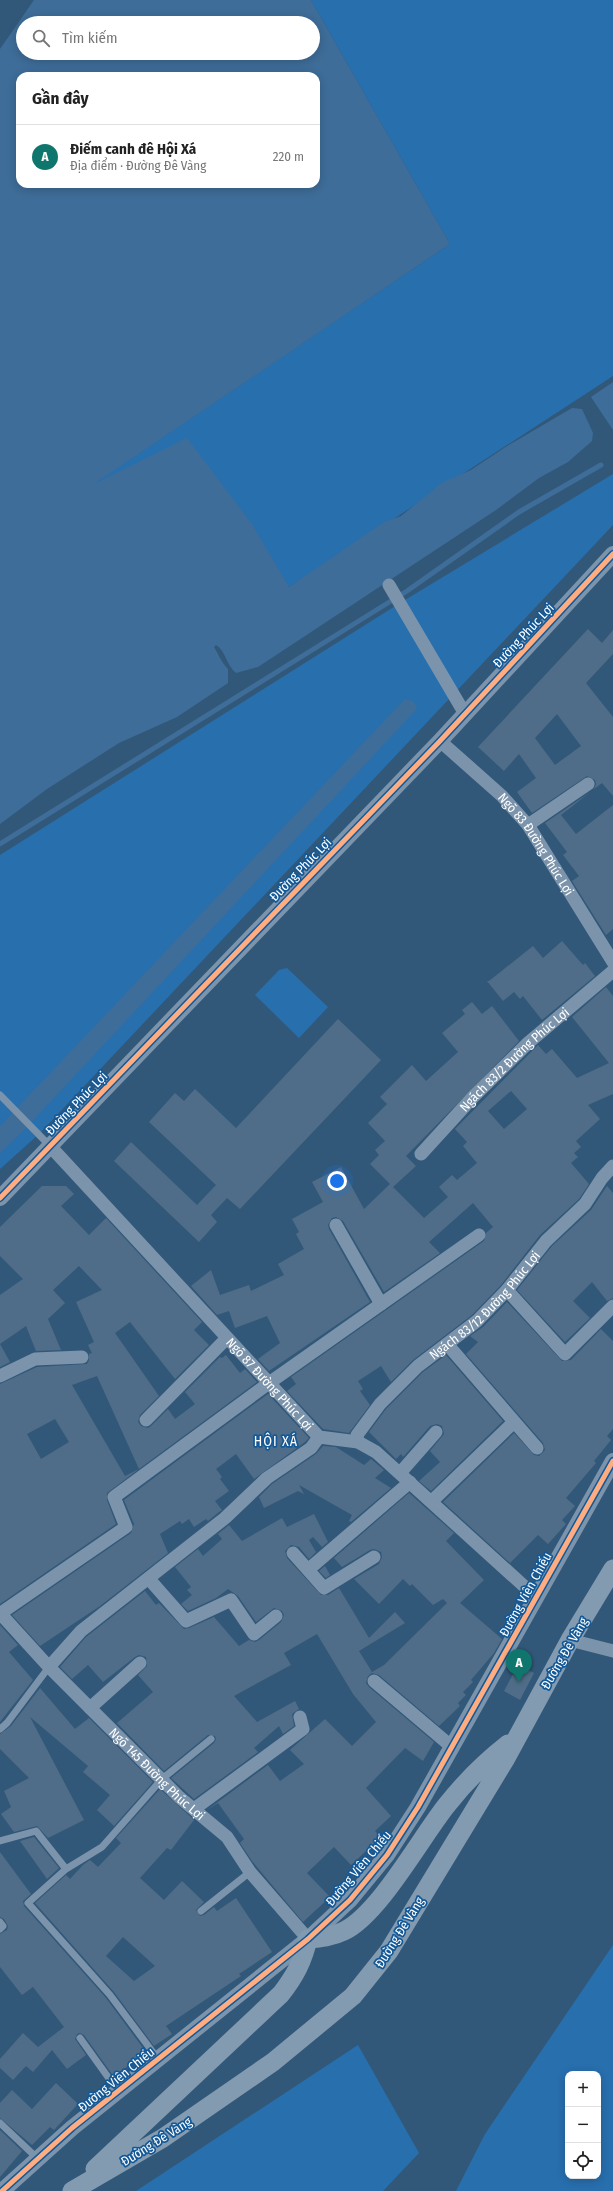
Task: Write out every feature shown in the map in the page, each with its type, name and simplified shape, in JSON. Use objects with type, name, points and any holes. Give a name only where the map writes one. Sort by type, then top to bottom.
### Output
[{"type":"main road","name":"Đường Đê Vàng","points":[[72,2191],[144,2150],[214,2104],[273,2062],[353,1996],[389,1951],[517,1736],[570,1640],[613,1569]]},
{"type":"main road","points":[[72,2191],[282,1994],[294,1977],[303,1960],[308,1939],[326,1937],[345,1931],[359,1919],[380,1897],[446,1806],[468,1779],[517,1736]]},
{"type":"street","name":"Đường Phúc Lợi","points":[[0,1198],[440,741],[613,554]]},
{"type":"street","points":[[391,589],[465,714]]},
{"type":"street","name":"Ngõ 83 Đường Phúc Lợi","points":[[440,741],[502,796],[528,824],[609,946],[613,962]]},
{"type":"street","points":[[528,824],[588,784]]},
{"type":"street","name":"Ngách 83/2 Đường Phúc Lợi","points":[[421,1154],[473,1097],[528,1043],[613,971]]},
{"type":"street","name":"Ngõ 87 Đường Phúc Lợi","points":[[50,1146],[319,1437],[358,1442],[376,1452],[432,1501],[525,1587],[538,1595]]},
{"type":"street","name":"Ngách 83/12 Đường Phúc Lợi","points":[[358,1442],[357,1435],[380,1404],[418,1366],[477,1321],[507,1290],[546,1241],[585,1204],[602,1178],[613,1166]]},
{"type":"street","points":[[336,1226],[380,1304]]},
{"type":"street","points":[[0,1613],[126,1527],[114,1497],[269,1383],[479,1235]]},
{"type":"street","points":[[507,1290],[565,1354],[613,1306]]},
{"type":"street","points":[[146,1420],[227,1338]]},
{"type":"street","points":[[447,1344],[537,1448]]},
{"type":"street","points":[[0,1376],[35,1359],[82,1357]]},
{"type":"street","points":[[432,1501],[514,1422]]},
{"type":"street","points":[[400,1473],[436,1432]]},
{"type":"street","points":[[49,1667],[81,1631],[225,1518],[267,1478],[311,1448],[319,1437]]},
{"type":"street","name":"Đường Viên Chiếu","points":[[2,2191],[37,2158],[118,2091],[308,1939],[350,1900],[387,1855],[418,1807],[613,1461]]},
{"type":"street","points":[[309,1569],[410,1482]]},
{"type":"street","points":[[293,1552],[324,1588],[374,1557]]},
{"type":"street","points":[[149,1579],[186,1621],[231,1600],[254,1634],[276,1616]]},
{"type":"street","name":"Ngõ 145 Đường Phúc Lợi","points":[[0,1613],[49,1667],[162,1780],[227,1837],[250,1872],[308,1939]]},
{"type":"street","points":[[570,1640],[613,1651]]},
{"type":"street","points":[[90,1708],[140,1662]]},
{"type":"street","points":[[374,1681],[452,1747]]},
{"type":"street","points":[[194,1809],[303,1729],[300,1717]]},
{"type":"lane","points":[[1,1096],[50,1146]]},
{"type":"lane","points":[[0,1729],[7,1723],[49,1667]]},
{"type":"lane","points":[[158,2059],[110,1995],[28,1903],[66,1868],[102,1847],[162,1780],[211,1739]]},
{"type":"lane","points":[[0,1841],[36,1831],[66,1868]]},
{"type":"lane","points":[[201,1911],[250,1872]]},
{"type":"lane","points":[[0,1922],[3,1926],[0,1928]]},
{"type":"lane","points":[[80,2038],[118,2091]]},
{"type":"lane","points":[[0,2123],[37,2158]]},
{"type":"shaded area","points":[[34,0],[311,0],[450,244],[94,484],[187,438],[252,524],[289,587],[384,522],[401,516],[443,482],[471,470],[507,446],[572,408],[582,409],[593,433],[592,441],[568,462],[539,478],[496,510],[258,667],[236,673],[230,666],[222,651],[216,645],[214,647],[228,669],[228,683],[177,717],[119,743],[47,789],[0,824],[0,49],[16,26],[16,60],[320,60],[320,16],[23,16]]},
{"type":"shaded area","points":[[311,0],[613,0],[613,376],[289,587],[90,486],[450,244]]},
{"type":"shaded area","points":[[613,382],[613,430],[591,397]]},
{"type":"shaded area","points":[[613,474],[613,525],[39,1134],[0,1169],[0,855],[400,603]]},
{"type":"shaded area","points":[[405,699],[413,701],[417,707],[415,711],[25,1129],[0,1153],[0,1126]]},
{"type":"shaded area","points":[[287,968],[328,1007],[299,1038],[255,995],[279,970]]},
{"type":"shaded area","points":[[613,1945],[613,2191],[456,2191],[485,2134]]},
{"type":"shaded area","points":[[358,2045],[419,2153],[383,2191],[136,2191]]},
{"type":"building","points":[[588,629],[602,643],[613,630],[613,654],[586,683],[613,717],[613,796],[602,783],[594,789],[596,784],[595,780],[587,776],[532,813],[517,792],[536,778],[519,754],[504,771],[478,747]],"holes":[[[557,714],[581,746],[555,765],[535,738]]]},
{"type":"building","points":[[589,793],[561,815],[576,834],[613,805],[613,929],[606,935],[572,881],[579,876],[563,855],[567,852],[545,823]]},
{"type":"building","points":[[562,941],[583,965],[585,963],[595,976],[542,1020],[523,996],[520,999],[514,992],[503,1001],[487,981],[489,981],[533,946],[543,958]]},
{"type":"building","points":[[606,987],[613,996],[613,1094],[588,1105],[600,1119],[576,1141],[581,1147],[574,1153],[578,1157],[571,1163],[589,1184],[579,1199],[540,1235],[501,1285],[472,1315],[413,1360],[391,1382],[381,1366],[358,1381],[363,1389],[360,1391],[370,1405],[349,1433],[323,1429],[287,1391],[296,1384],[291,1377],[484,1241],[486,1233],[493,1227],[473,1203],[429,1242],[440,1253],[384,1292],[343,1221],[336,1217],[332,1218],[328,1225],[329,1229],[370,1302],[269,1371],[258,1359],[280,1343],[267,1316],[235,1328],[229,1311],[217,1315],[191,1286],[211,1270],[220,1295],[249,1285],[251,1291],[284,1275],[278,1264],[304,1249],[296,1234],[299,1232],[292,1219],[323,1202],[312,1182],[341,1167],[364,1209],[390,1184],[370,1164],[379,1155],[375,1150],[385,1141],[368,1123],[387,1104],[380,1097],[412,1065],[426,1081],[458,1052],[442,1033],[465,1014],[462,1010],[472,1002],[482,1014],[492,1006],[519,1041],[406,1156],[416,1166],[393,1187],[424,1218],[448,1197],[439,1187],[452,1175],[457,1180],[477,1163],[463,1146],[467,1142],[455,1129],[538,1045],[546,1054],[552,1049],[577,1078],[609,1063],[572,1017]],"holes":[[[511,1091],[527,1109],[504,1129],[488,1111]]]},
{"type":"building","points":[[338,1019],[381,1060],[240,1209],[227,1198],[211,1215],[217,1222],[199,1242],[114,1161],[131,1142],[197,1205],[216,1185],[149,1122],[175,1093],[184,1101],[195,1089],[236,1128]]},
{"type":"building","points":[[42,1186],[66,1186],[74,1194],[61,1206],[89,1235],[106,1218],[202,1322],[194,1330],[209,1345],[175,1379],[130,1322],[115,1333],[159,1396],[140,1415],[138,1422],[141,1426],[148,1428],[168,1409],[175,1419],[195,1404],[185,1392],[220,1357],[222,1358],[226,1355],[240,1373],[245,1369],[257,1382],[107,1493],[107,1500],[116,1524],[0,1604],[0,1384],[37,1367],[87,1364],[89,1354],[92,1353],[88,1345],[94,1342],[76,1302],[102,1290],[79,1266],[53,1290],[65,1303],[48,1319],[61,1350],[36,1351],[26,1326],[0,1344],[0,1295],[23,1279],[0,1256],[0,1227]],"holes":[[[97,1376],[139,1469],[125,1476],[72,1385]],[[55,1419],[69,1442],[41,1459],[27,1434]]]},
{"type":"building","points":[[607,1186],[613,1193],[613,1298],[607,1301],[592,1282],[573,1301],[590,1318],[565,1342],[517,1290],[552,1246],[591,1210]]},
{"type":"building","points":[[507,1302],[562,1361],[571,1360],[601,1329],[613,1341],[613,1429],[607,1436],[611,1440],[594,1461],[596,1463],[566,1498],[575,1506],[562,1520],[566,1524],[548,1544],[538,1535],[510,1563],[443,1502],[514,1433],[534,1455],[539,1456],[545,1450],[543,1443],[466,1354],[478,1342],[470,1336],[483,1327]]},
{"type":"building","points":[[0,1344],[10,1362],[0,1367]]},
{"type":"building","points":[[446,1355],[503,1421],[431,1491],[419,1481],[440,1462],[430,1451],[444,1434],[442,1426],[437,1424],[430,1426],[403,1457],[401,1454],[396,1459],[369,1432],[386,1409],[423,1372]]},
{"type":"building","points":[[268,1394],[309,1438],[254,1479],[236,1454],[216,1469],[222,1477],[220,1479],[229,1491],[215,1501],[222,1510],[208,1521],[206,1519],[194,1527],[189,1519],[182,1524],[180,1521],[160,1534],[168,1553],[100,1606],[40,1646],[12,1615],[131,1533],[134,1524],[124,1500]]},
{"type":"building","points":[[323,1446],[336,1447],[364,1465],[371,1459],[384,1470],[375,1478],[391,1488],[351,1522],[349,1521],[352,1515],[299,1485],[304,1494],[298,1491],[264,1508],[259,1497],[272,1484],[316,1454]]},
{"type":"building","points":[[409,1493],[454,1533],[446,1541],[484,1580],[460,1603],[502,1639],[494,1653],[471,1680],[473,1682],[463,1692],[466,1695],[458,1703],[460,1706],[439,1726],[379,1675],[372,1673],[368,1676],[366,1683],[369,1687],[434,1742],[423,1761],[405,1748],[366,1788],[391,1816],[375,1831],[381,1837],[351,1865],[334,1847],[307,1873],[330,1897],[303,1922],[252,1861],[240,1843],[244,1839],[218,1803],[207,1810],[268,1765],[280,1781],[304,1764],[290,1750],[325,1719],[352,1746],[376,1722],[353,1694],[317,1634],[284,1653],[291,1665],[234,1696],[257,1722],[295,1701],[299,1709],[292,1714],[294,1726],[283,1734],[279,1726],[254,1748],[258,1752],[194,1799],[171,1778],[214,1743],[216,1739],[215,1736],[208,1735],[164,1771],[117,1723],[153,1692],[138,1675],[147,1666],[146,1657],[139,1655],[135,1657],[103,1682],[88,1665],[72,1679],[60,1667],[86,1637],[145,1591],[156,1605],[159,1603],[184,1629],[214,1617],[239,1646],[249,1640],[255,1642],[259,1640],[281,1622],[284,1615],[282,1611],[274,1608],[256,1622],[238,1596],[228,1589],[216,1598],[188,1611],[181,1604],[192,1595],[187,1590],[191,1587],[175,1567],[198,1549],[203,1556],[222,1539],[218,1534],[229,1525],[242,1541],[282,1518],[287,1527],[314,1514],[328,1542],[322,1547],[313,1537],[309,1540],[316,1552],[309,1559],[299,1547],[291,1545],[285,1551],[287,1558],[321,1595],[328,1595],[339,1588],[369,1638],[395,1612],[405,1623],[359,1651],[372,1672],[384,1665],[447,1603],[443,1599],[433,1605],[412,1584],[410,1586],[403,1579],[379,1604],[354,1579],[379,1564],[382,1557],[381,1552],[374,1549],[370,1550],[342,1567],[334,1558]]},
{"type":"building","points":[[325,1566],[330,1575],[326,1578],[319,1571]]},
{"type":"building","points":[[0,1625],[18,1645],[9,1652],[33,1680],[0,1722]]},
{"type":"building","points":[[518,1665],[534,1673],[520,1700],[504,1691]]},
{"type":"building","points":[[40,1688],[75,1729],[89,1718],[153,1782],[114,1826],[97,1810],[110,1795],[83,1772],[88,1766],[30,1717],[84,1820],[48,1838],[37,1826],[14,1832],[1,1814],[11,1807],[4,1791],[29,1778],[0,1749],[0,1734],[11,1726]]},
{"type":"building","points":[[160,1789],[194,1820],[171,1850],[167,1848],[140,1878],[164,1900],[182,1881],[204,1902],[196,1910],[200,1916],[204,1915],[214,1907],[217,1911],[236,1898],[272,1952],[239,1974],[241,1976],[166,2026],[172,2034],[154,2046],[114,1992],[35,1903],[66,1875],[70,1879],[90,1860],[98,1867],[121,1843],[116,1838]],"holes":[[[123,1937],[155,1966],[134,1981],[106,1956]]]},
{"type":"building","points":[[34,1837],[59,1868],[47,1879],[20,1841]]},
{"type":"building","points":[[0,1852],[31,1894],[23,1901],[24,1906],[106,1998],[146,2052],[114,2077],[84,2035],[80,2033],[77,2034],[75,2039],[86,2055],[67,2069],[52,2050],[33,2072],[26,2066],[13,2080],[0,2068],[0,2059],[23,2033],[38,2047],[64,2027],[33,1987],[22,1995],[0,1967],[0,1934],[7,1930],[8,1926],[4,1919],[0,1917]]},
{"type":"building","points":[[56,2083],[78,2104],[54,2130],[50,2127],[32,2145],[0,2118],[0,2103],[12,2090],[32,2109]]},
{"type":"building","points":[[0,2130],[22,2151],[0,2177]]},
{"type":"waterway","points":[[0,844],[407,591],[519,512],[601,465]]},
{"type":"cycle path","points":[[0,1198],[440,741],[613,554]]},
{"type":"cycle path","points":[[2,2191],[72,2128],[308,1939],[350,1900],[387,1855],[418,1807],[613,1461]]},
{"type":"place","name":"Điếm canh đê Hội Xá","points":[[519,1682]]},
{"type":"district","name":"HỘI XÁ","points":[[276,1441]]}]
